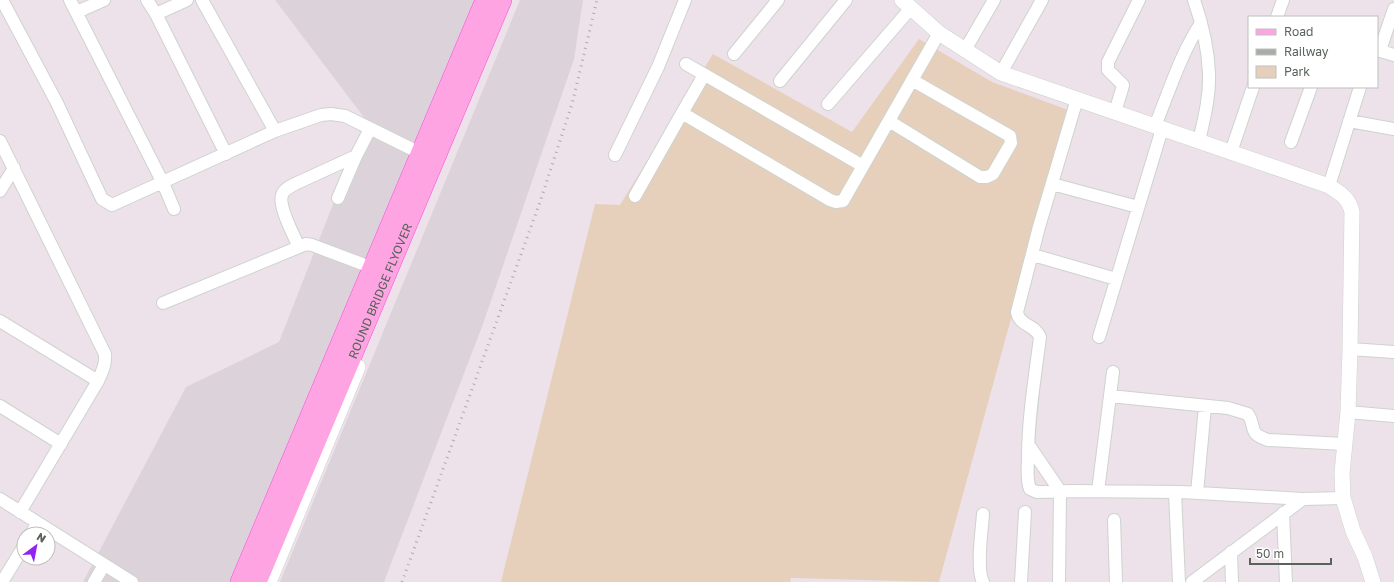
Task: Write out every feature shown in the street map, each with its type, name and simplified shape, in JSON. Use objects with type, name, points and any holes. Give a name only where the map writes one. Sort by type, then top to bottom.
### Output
[{"type":"main road","name":"ROUND BRIDGE FLYOVER","points":[[240,582],[485,0]]},
{"type":"main road","name":"ROUND BRIDGE FLYOVER","points":[[257,582],[502,0]]},
{"type":"street","points":[[2,0],[57,103],[102,198],[112,205],[275,131],[321,115],[331,114],[346,116],[414,150]]},
{"type":"street","points":[[70,0],[163,183],[174,209]]},
{"type":"street","points":[[77,12],[104,0]]},
{"type":"street","points":[[147,0],[156,14],[226,154]]},
{"type":"street","points":[[156,14],[186,0]]},
{"type":"street","points":[[202,0],[275,131]]},
{"type":"street","points":[[232,582],[477,0]]},
{"type":"street","points":[[269,582],[471,90],[510,0]]},
{"type":"street","points":[[615,156],[658,67],[685,0]]},
{"type":"street","points":[[780,81],[846,0]]},
{"type":"street","points":[[965,50],[994,0]]},
{"type":"street","points":[[1001,73],[1042,0]]},
{"type":"street","points":[[1115,112],[1123,84],[1108,70],[1108,62],[1139,0]]},
{"type":"street","points":[[1194,0],[1200,23],[1209,74],[1206,111],[1199,141]]},
{"type":"street","points":[[1277,16],[1283,0]]},
{"type":"street","points":[[734,54],[776,1]]},
{"type":"street","points":[[828,104],[906,2],[940,33],[1001,73],[1329,186],[1346,197],[1352,212],[1350,349],[1348,412],[1342,473],[1343,498],[1353,531],[1365,557],[1373,582]]},
{"type":"street","points":[[1394,9],[1378,50],[1394,55]]},
{"type":"street","points":[[1099,337],[1138,207],[1159,127],[1183,56],[1200,23]]},
{"type":"street","points":[[682,113],[836,202],[843,200],[940,33]]},
{"type":"street","points":[[686,64],[863,166]]},
{"type":"street","points":[[635,196],[704,75]]},
{"type":"street","points":[[889,121],[980,176],[987,177],[993,174],[1011,143],[1010,136],[912,80]]},
{"type":"street","points":[[1231,152],[1253,88]]},
{"type":"street","points":[[1292,142],[1311,88]]},
{"type":"street","points":[[1329,186],[1360,88]]},
{"type":"street","points":[[1078,99],[1052,184],[1017,312],[1018,317],[1036,330],[1040,337],[1028,444],[1028,479],[1030,489],[1037,492],[1175,492],[1303,499],[1343,498]]},
{"type":"street","points":[[1349,121],[1394,129]]},
{"type":"street","points":[[338,198],[356,156],[370,129]]},
{"type":"street","points":[[0,141],[105,354],[105,364],[98,381],[20,512]]},
{"type":"street","points":[[299,247],[283,209],[281,199],[282,194],[287,188],[356,156]]},
{"type":"street","points":[[0,191],[14,168]]},
{"type":"street","points":[[1052,184],[1138,207]]},
{"type":"street","points":[[163,303],[306,244],[365,265]]},
{"type":"street","points":[[1033,255],[1116,279]]},
{"type":"street","points":[[0,321],[98,381]]},
{"type":"street","points":[[1350,349],[1394,352]]},
{"type":"street","points":[[1098,491],[1113,372]]},
{"type":"street","points":[[1110,396],[1228,408],[1248,414],[1253,431],[1260,438],[1268,440],[1344,444]]},
{"type":"street","points":[[0,406],[60,444]]},
{"type":"street","points":[[1197,493],[1205,406]]},
{"type":"street","points":[[1348,412],[1394,416]]},
{"type":"street","points":[[1028,444],[1060,491],[1058,582]]},
{"type":"street","points":[[1175,492],[1179,582]]},
{"type":"street","points":[[0,499],[132,582]]},
{"type":"street","points":[[1192,582],[1303,499]]},
{"type":"street","points":[[1021,582],[1025,512]]},
{"type":"street","points":[[1283,513],[1286,582]]},
{"type":"street","points":[[983,514],[980,557],[981,577],[983,582]]},
{"type":"street","points":[[1114,520],[1116,582]]},
{"type":"street","points":[[1231,552],[1232,582]]},
{"type":"street","points":[[1,582],[16,559]]},
{"type":"street","points":[[94,582],[104,564]]},
{"type":"shaded area","points":[[275,0],[475,0],[230,582],[83,582],[186,387],[279,342],[366,120]]},
{"type":"shaded area","points":[[520,0],[583,0],[574,59],[483,324],[384,582],[280,582]]},
{"type":"green space","points":[[919,39],[992,82],[1068,110],[939,582],[791,578],[790,582],[501,582],[595,204],[620,205],[713,54],[852,132]]},
{"type":"railway","points":[[402,582],[540,202],[572,104],[597,0]]}]
